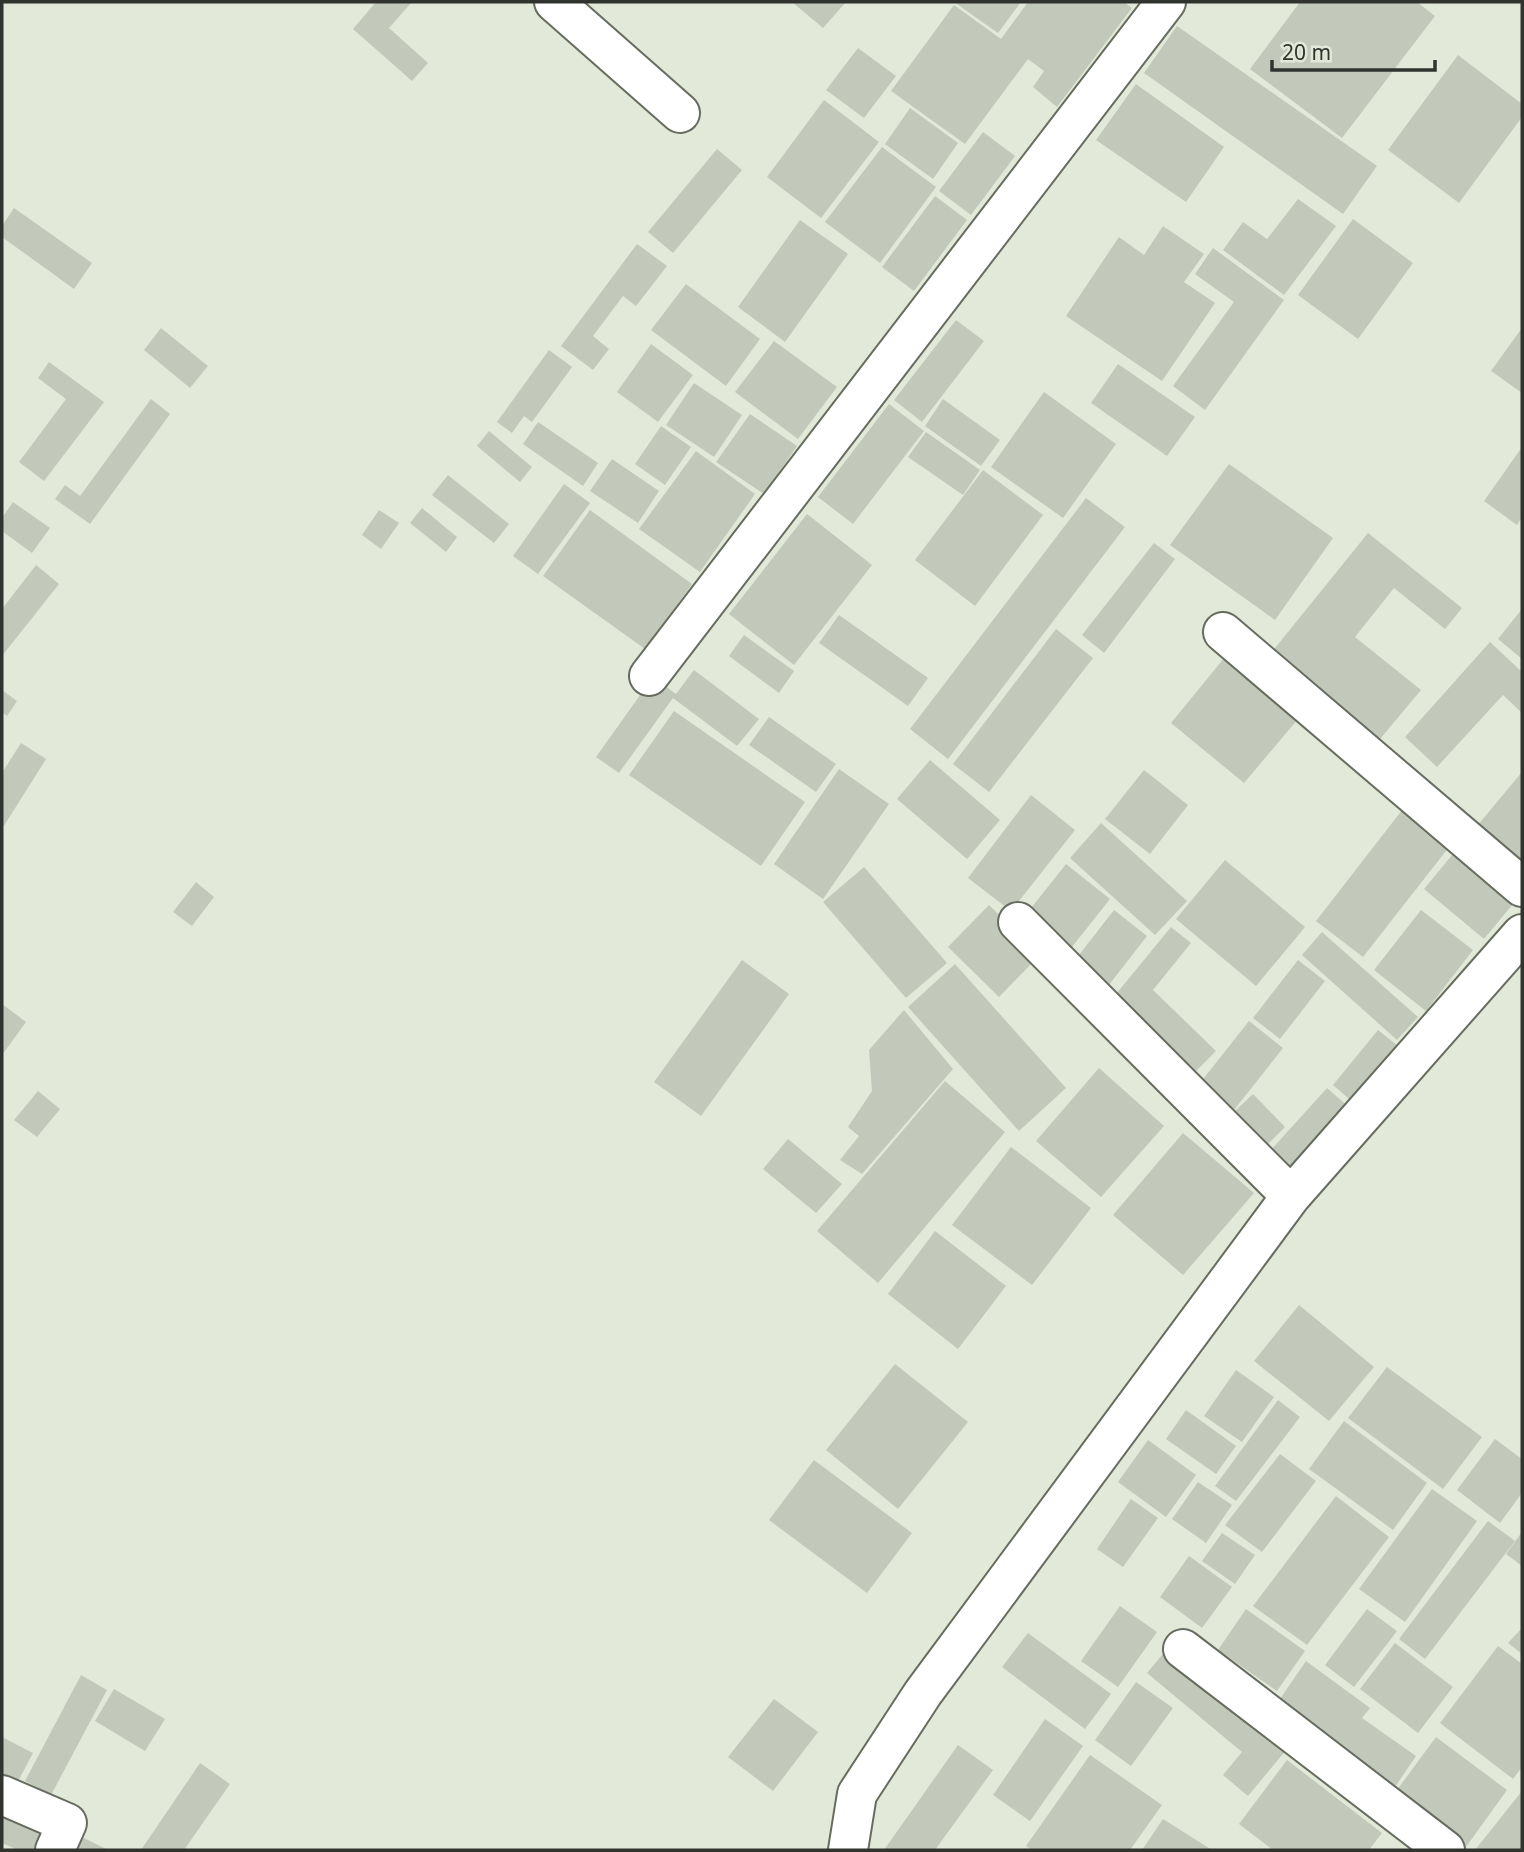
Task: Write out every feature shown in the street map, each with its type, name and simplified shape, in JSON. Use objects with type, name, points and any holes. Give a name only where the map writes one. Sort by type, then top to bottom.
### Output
[{"type":"street","points":[[554,2],[680,113]]},
{"type":"street","points":[[649,676],[1166,2]]},
{"type":"street","points":[[1223,632],[1522,887]]},
{"type":"street","points":[[1018,922],[1291,1196]]},
{"type":"street","points":[[848,1850],[858,1794],[923,1693],[1291,1196],[1522,934]]},
{"type":"street","points":[[1183,1649],[1445,1850]]},
{"type":"street","points":[[2,1795],[67,1824],[55,1850]]},
{"type":"building","points":[[376,2],[412,2],[389,28],[428,63],[412,81],[353,29]]},
{"type":"building","points":[[792,2],[846,2],[823,28]]},
{"type":"building","points":[[954,2],[1021,2],[998,33]]},
{"type":"building","points":[[1028,2],[1124,2],[1132,8],[1057,107],[1033,87],[1044,71],[1028,59],[965,144],[891,91],[954,5],[1001,39]]},
{"type":"building","points":[[1300,2],[1417,2],[1435,16],[1342,138],[1250,69]]},
{"type":"building","points":[[1177,26],[1377,166],[1343,214],[1144,73]]},
{"type":"building","points":[[858,48],[896,76],[864,118],[826,90]]},
{"type":"building","points":[[1458,55],[1522,104],[1522,117],[1459,203],[1388,150]]},
{"type":"building","points":[[1136,84],[1224,147],[1186,202],[1096,140]]},
{"type":"building","points":[[824,100],[879,142],[821,218],[767,177]]},
{"type":"building","points":[[910,108],[958,143],[933,179],[885,144]]},
{"type":"building","points":[[983,132],[1015,156],[971,215],[939,191]]},
{"type":"building","points":[[882,147],[936,187],[880,263],[825,222]]},
{"type":"building","points":[[717,149],[742,170],[673,253],[648,232]]},
{"type":"building","points":[[935,196],[967,220],[914,291],[882,267]]},
{"type":"building","points":[[1298,199],[1336,226],[1284,295],[1223,250],[1243,222],[1267,239]]},
{"type":"building","points":[[14,208],[92,263],[74,289],[2,237],[2,226]]},
{"type":"building","points":[[1353,219],[1413,263],[1358,339],[1298,295]]},
{"type":"building","points":[[800,220],[848,254],[785,342],[738,307]]},
{"type":"building","points":[[1163,226],[1204,254],[1184,282],[1215,303],[1162,381],[1066,316],[1119,237],[1144,255]]},
{"type":"building","points":[[637,244],[667,266],[636,306],[623,296],[593,336],[609,349],[593,370],[561,346]]},
{"type":"building","points":[[1213,248],[1284,300],[1205,410],[1173,386],[1234,302],[1195,274]]},
{"type":"building","points":[[686,284],[760,339],[726,386],[651,330]]},
{"type":"building","points":[[956,320],[984,341],[922,422],[894,400]]},
{"type":"building","points":[[161,328],[208,366],[190,388],[144,350]]},
{"type":"building","points":[[1522,328],[1522,393],[1491,371]]},
{"type":"building","points":[[774,341],[837,387],[798,439],[735,392]]},
{"type":"building","points":[[651,344],[693,375],[658,422],[617,392]]},
{"type":"building","points":[[549,350],[572,367],[532,422],[524,416],[512,433],[497,422]]},
{"type":"building","points":[[49,362],[104,402],[44,481],[19,462],[66,399],[38,378]]},
{"type":"building","points":[[1118,364],[1195,417],[1167,456],[1091,403]]},
{"type":"building","points":[[694,383],[742,415],[714,457],[666,425]]},
{"type":"building","points":[[1044,392],[1116,444],[1063,518],[991,467]]},
{"type":"building","points":[[151,399],[170,414],[90,524],[55,499],[65,485],[80,496]]},
{"type":"building","points":[[943,399],[1000,440],[981,466],[925,426]]},
{"type":"building","points":[[889,404],[924,431],[853,524],[818,497]]},
{"type":"building","points":[[750,414],[797,446],[764,494],[716,462]]},
{"type":"building","points":[[538,422],[598,463],[583,486],[523,444]]},
{"type":"building","points":[[661,426],[691,447],[665,485],[635,464]]},
{"type":"building","points":[[489,431],[532,467],[520,482],[477,446]]},
{"type":"building","points":[[926,432],[980,470],[963,495],[908,457]]},
{"type":"building","points":[[1522,447],[1522,517],[1517,525],[1484,501]]},
{"type":"building","points":[[696,451],[755,494],[700,572],[639,529]]},
{"type":"building","points":[[612,459],[659,491],[638,523],[590,491]]},
{"type":"building","points":[[1229,464],[1333,538],[1275,620],[1170,545]]},
{"type":"building","points":[[983,470],[1043,515],[975,606],[915,560]]},
{"type":"building","points":[[448,475],[509,524],[494,543],[432,495]]},
{"type":"building","points":[[564,484],[590,503],[538,574],[513,556]]},
{"type":"building","points":[[1086,498],[1125,527],[948,759],[910,729]]},
{"type":"building","points":[[13,502],[50,528],[32,553],[2,531],[2,518]]},
{"type":"building","points":[[422,508],[457,537],[446,552],[410,523]]},
{"type":"building","points":[[379,510],[399,523],[381,549],[362,535]]},
{"type":"building","points":[[590,510],[692,584],[645,649],[543,576]]},
{"type":"building","points":[[807,514],[872,565],[794,665],[729,614]]},
{"type":"building","points":[[1368,533],[1462,608],[1445,629],[1394,588],[1355,637],[1421,690],[1380,739],[1271,653]]},
{"type":"building","points":[[1154,543],[1175,559],[1104,653],[1082,635]]},
{"type":"building","points":[[36,565],[59,584],[2,656],[2,609]]},
{"type":"building","points":[[1522,609],[1522,659],[1498,639]]},
{"type":"building","points":[[839,615],[928,678],[908,706],[819,643]]},
{"type":"building","points":[[1056,629],[1093,658],[989,792],[953,764]]},
{"type":"building","points":[[744,635],[794,671],[779,693],[729,656]]},
{"type":"building","points":[[1490,642],[1522,672],[1522,713],[1503,695],[1437,767],[1405,737]]},
{"type":"building","points":[[1225,657],[1298,719],[1244,783],[1171,723]]},
{"type":"building","points":[[694,670],[759,719],[737,746],[673,698],[619,773],[596,757],[653,677],[676,694]]},
{"type":"building","points":[[2,690],[17,701],[7,716],[2,712]]},
{"type":"building","points":[[674,711],[805,802],[761,866],[629,775]]},
{"type":"building","points":[[769,717],[836,764],[816,792],[749,745]]},
{"type":"building","points":[[21,743],[46,759],[2,829],[2,773]]},
{"type":"building","points":[[930,760],[1000,820],[967,859],[897,799]]},
{"type":"building","points":[[839,769],[889,804],[823,899],[774,864]]},
{"type":"building","points":[[1144,770],[1188,805],[1150,854],[1105,819]]},
{"type":"building","points":[[1522,772],[1522,864],[1477,826]]},
{"type":"building","points":[[1031,795],[1075,830],[1011,911],[968,878]]},
{"type":"building","points":[[1406,805],[1453,842],[1363,957],[1316,921]]},
{"type":"building","points":[[1101,823],[1187,901],[1155,935],[1070,858]]},
{"type":"building","points":[[1462,843],[1522,893],[1484,939],[1424,889]]},
{"type":"building","points":[[1225,860],[1305,927],[1256,986],[1176,919]]},
{"type":"building","points":[[1066,864],[1110,899],[1068,952],[1024,917]]},
{"type":"building","points":[[864,867],[947,963],[906,998],[823,902]]},
{"type":"building","points":[[196,882],[214,897],[192,926],[173,912]]},
{"type":"building","points":[[989,905],[1040,955],[999,997],[948,947]]},
{"type":"building","points":[[1114,910],[1147,936],[1105,990],[1072,964]]},
{"type":"building","points":[[1421,910],[1473,950],[1426,1011],[1374,970]]},
{"type":"building","points":[[1171,927],[1191,943],[1153,990],[1216,1051],[1191,1076],[1112,999]]},
{"type":"building","points":[[1322,932],[1418,1017],[1397,1040],[1302,955]]},
{"type":"building","points":[[742,960],[789,994],[701,1116],[654,1082]]},
{"type":"building","points":[[1298,960],[1325,981],[1280,1039],[1253,1018]]},
{"type":"building","points":[[955,964],[1066,1088],[1019,1131],[908,1007]]},
{"type":"building","points":[[2,1004],[26,1022],[2,1055]]},
{"type":"building","points":[[904,1010],[953,1069],[862,1174],[840,1160],[859,1136],[848,1127],[872,1091],[869,1050]]},
{"type":"building","points":[[1249,1021],[1283,1048],[1234,1110],[1200,1083]]},
{"type":"building","points":[[1378,1030],[1403,1050],[1356,1105],[1333,1085]]},
{"type":"building","points":[[1099,1068],[1164,1126],[1101,1197],[1036,1141]]},
{"type":"building","points":[[945,1081],[1005,1132],[878,1283],[817,1231]]},
{"type":"building","points":[[1327,1088],[1351,1109],[1294,1172],[1270,1151]]},
{"type":"building","points":[[38,1091],[60,1109],[37,1137],[14,1120]]},
{"type":"building","points":[[1253,1094],[1285,1127],[1264,1148],[1232,1114]]},
{"type":"building","points":[[1183,1133],[1254,1193],[1183,1275],[1113,1215]]},
{"type":"building","points":[[788,1139],[842,1184],[816,1213],[763,1169]]},
{"type":"building","points":[[1011,1147],[1091,1208],[1032,1285],[952,1225]]},
{"type":"building","points":[[935,1231],[1006,1286],[958,1349],[888,1294]]},
{"type":"building","points":[[1299,1305],[1374,1367],[1329,1421],[1254,1361]]},
{"type":"building","points":[[895,1364],[968,1422],[898,1509],[826,1450]]},
{"type":"building","points":[[1387,1367],[1482,1437],[1443,1489],[1348,1418]]},
{"type":"building","points":[[1236,1370],[1274,1397],[1242,1442],[1204,1416]]},
{"type":"building","points":[[1278,1400],[1300,1417],[1236,1501],[1215,1486]]},
{"type":"building","points":[[1186,1410],[1236,1446],[1216,1474],[1166,1439]]},
{"type":"building","points":[[1344,1421],[1427,1483],[1393,1530],[1309,1469]]},
{"type":"building","points":[[1495,1439],[1522,1459],[1522,1493],[1500,1523],[1457,1490]]},
{"type":"building","points":[[1148,1440],[1196,1475],[1166,1517],[1118,1482]]},
{"type":"building","points":[[1280,1454],[1316,1481],[1262,1552],[1225,1525]]},
{"type":"building","points":[[814,1460],[912,1533],[867,1593],[769,1520]]},
{"type":"building","points":[[1198,1482],[1232,1505],[1206,1543],[1172,1519]]},
{"type":"building","points":[[1432,1489],[1477,1521],[1405,1622],[1359,1589]]},
{"type":"building","points":[[1336,1496],[1389,1537],[1307,1645],[1253,1606]]},
{"type":"building","points":[[1131,1499],[1158,1518],[1123,1567],[1097,1549]]},
{"type":"building","points":[[1488,1521],[1515,1541],[1425,1659],[1399,1639]]},
{"type":"building","points":[[1522,1532],[1522,1566],[1506,1554]]},
{"type":"building","points":[[1222,1533],[1255,1555],[1235,1584],[1202,1561]]},
{"type":"building","points":[[1189,1556],[1232,1587],[1202,1628],[1160,1597]]},
{"type":"building","points":[[1120,1606],[1157,1632],[1118,1687],[1081,1661]]},
{"type":"building","points":[[1246,1609],[1305,1651],[1277,1691],[1218,1650]]},
{"type":"building","points":[[1367,1609],[1397,1631],[1354,1687],[1325,1665]]},
{"type":"building","points":[[1522,1628],[1522,1654],[1508,1643]]},
{"type":"building","points":[[1028,1633],[1111,1694],[1085,1729],[1002,1667]]},
{"type":"building","points":[[1395,1643],[1453,1687],[1418,1733],[1360,1689]]},
{"type":"building","points":[[1498,1646],[1522,1664],[1522,1767],[1513,1779],[1440,1723]]},
{"type":"building","points":[[1166,1650],[1287,1749],[1248,1796],[1223,1775],[1242,1752],[1147,1673]]},
{"type":"building","points":[[1306,1661],[1370,1708],[1362,1718],[1416,1756],[1395,1787],[1280,1699]]},
{"type":"building","points":[[81,1675],[107,1690],[51,1795],[25,1781]]},
{"type":"building","points":[[1136,1682],[1173,1708],[1131,1766],[1095,1740]]},
{"type":"building","points":[[114,1689],[165,1719],[145,1751],[95,1721]]},
{"type":"building","points":[[774,1699],[818,1732],[773,1791],[728,1757]]},
{"type":"building","points":[[1045,1719],[1083,1746],[1030,1821],[993,1795]]},
{"type":"building","points":[[2,1737],[33,1753],[15,1787],[2,1781]]},
{"type":"building","points":[[1436,1737],[1507,1790],[1466,1847],[1394,1794]]},
{"type":"building","points":[[958,1745],[993,1770],[935,1850],[884,1850]]},
{"type":"building","points":[[1090,1755],[1162,1805],[1130,1850],[1032,1850],[1026,1846]]},
{"type":"building","points":[[1287,1760],[1382,1833],[1369,1850],[1273,1850],[1239,1824]]},
{"type":"building","points":[[200,1763],[230,1784],[184,1850],[141,1850]]},
{"type":"building","points":[[1522,1791],[1522,1850],[1475,1850]]},
{"type":"building","points":[[2,1801],[56,1826],[45,1850],[18,1850],[2,1843]]},
{"type":"building","points":[[1163,1819],[1212,1850],[1142,1850]]},
{"type":"building","points":[[72,1832],[108,1850],[62,1850]]}]
